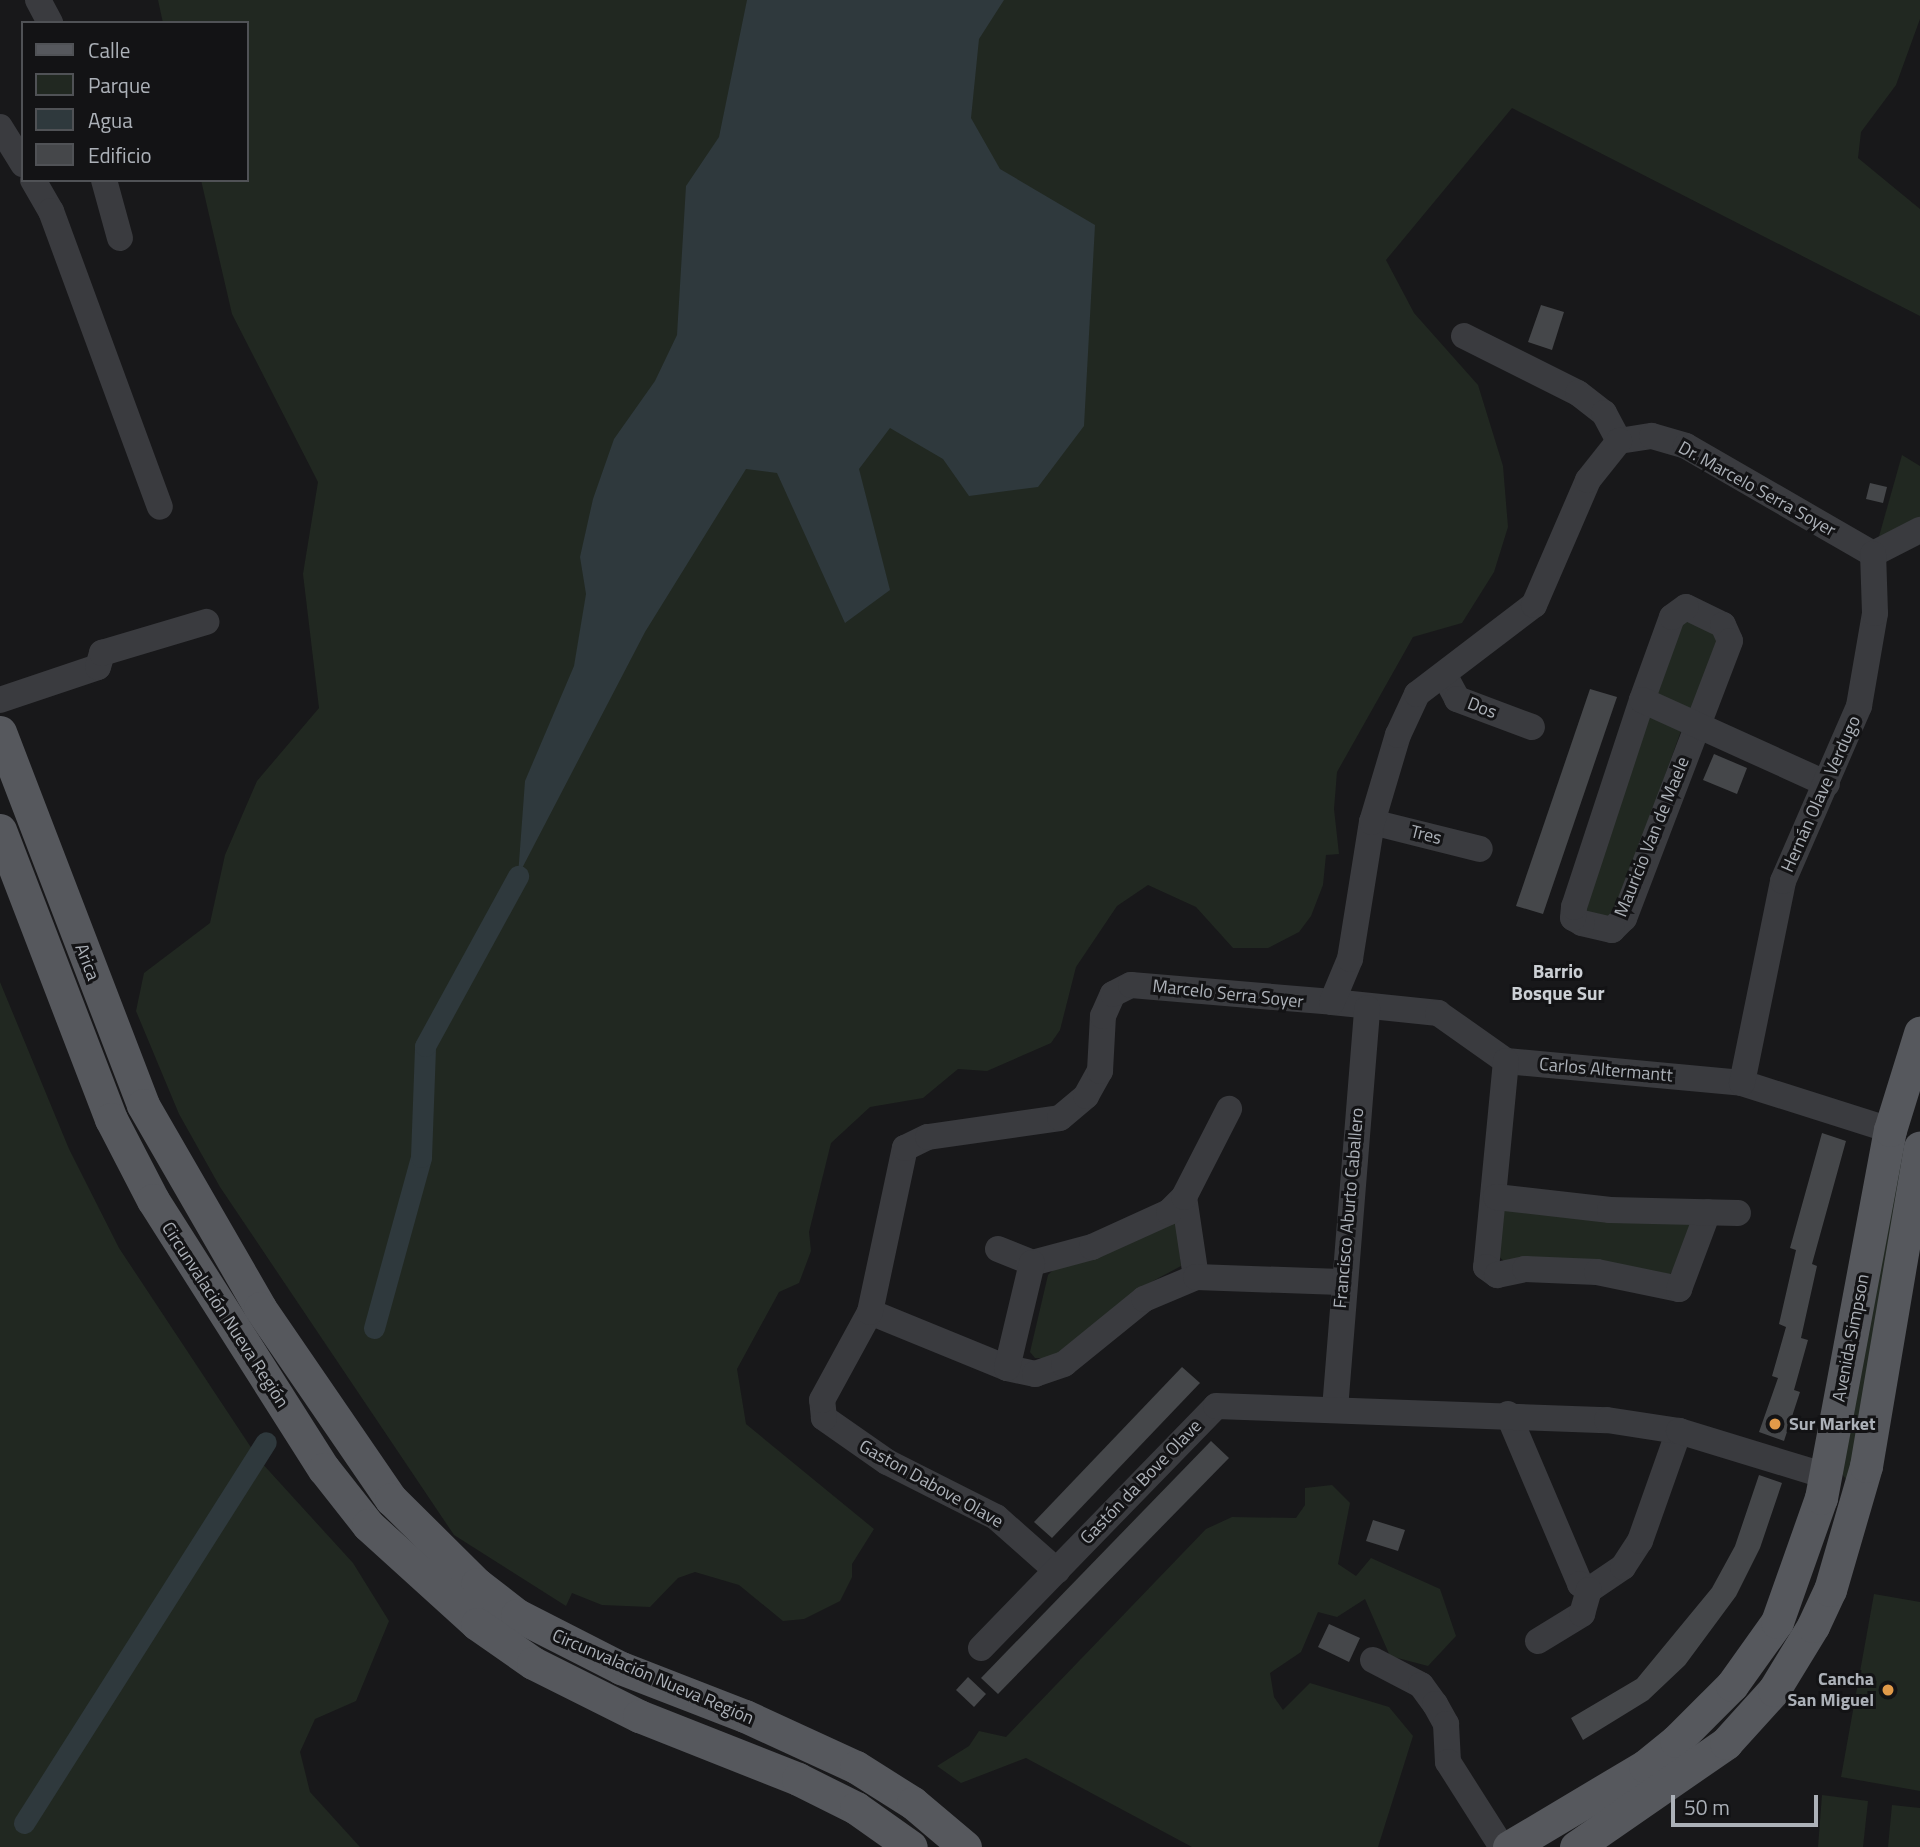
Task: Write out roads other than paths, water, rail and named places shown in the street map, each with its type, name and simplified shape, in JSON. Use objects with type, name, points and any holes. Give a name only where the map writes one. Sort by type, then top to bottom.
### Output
[{"type":"main road","name":"Arica","points":[[0,732],[143,1105],[187,1187]]},
{"type":"main road","name":"Arica","points":[[0,830],[106,1107],[153,1200]]},
{"type":"main road","name":"Avenida Simpson","points":[[1510,1847],[1646,1766],[1676,1741],[1756,1654],[1777,1622],[1808,1548],[1826,1476],[1905,1133],[1920,1032]]},
{"type":"main road","name":"Avenida Simpson","points":[[1592,1843],[1726,1743],[1774,1690],[1813,1626],[1830,1590],[1866,1466],[1920,1148]]},
{"type":"main road","name":"Circunvalación Nueva Región","points":[[187,1187],[301,1371],[391,1499],[542,1649],[639,1716],[798,1779],[874,1832],[911,1847]]},
{"type":"main road","name":"Circunvalación Nueva Región","points":[[153,1200],[324,1469],[368,1525],[477,1624],[856,1767],[913,1803],[965,1847]]},
{"type":"main road","points":[[1813,1626],[1817,1589],[1845,1491],[1826,1476]]},
{"type":"street","points":[[38,0],[49,21]]},
{"type":"street","points":[[0,127],[21,161]]},
{"type":"street","points":[[34,182],[51,211],[160,507]]},
{"type":"street","points":[[105,182],[120,238]]},
{"type":"street","points":[[1332,1002],[1350,959],[1372,822],[1398,735],[1417,694],[1445,676],[1534,605],[1588,480],[1619,440],[1604,414],[1578,393],[1464,336]]},
{"type":"street","name":"Dr. Marcelo Serra Soyer","points":[[1619,440],[1652,436],[1686,446],[1873,554]]},
{"type":"street","points":[[1873,554],[1920,530]]},
{"type":"street","name":"Hernán Olave Verdugo","points":[[1742,1083],[1783,881],[1859,706],[1875,613],[1873,554]]},
{"type":"street","name":"Mauricio Van de Maele","points":[[1686,607],[1723,625],[1730,641],[1698,725],[1624,918],[1612,930],[1582,923],[1573,918],[1574,907],[1642,700],[1672,617],[1686,607]]},
{"type":"street","points":[[0,699],[98,667],[102,653],[206,622]]},
{"type":"street","name":"Dos","points":[[1445,676],[1457,699],[1532,727]]},
{"type":"street","points":[[1642,700],[1827,784]]},
{"type":"street","name":"Tres","points":[[1372,822],[1480,849]]},
{"type":"street","name":"Marcelo Serra Soyer","points":[[833,1429],[824,1418],[822,1400],[870,1312],[905,1147],[928,1138],[1060,1118],[1086,1096],[1100,1071],[1103,1016],[1113,994],[1131,985],[1332,1002]]},
{"type":"street","name":"Carlos Altermantt","points":[[1332,1002],[1367,1008],[1438,1013],[1506,1061],[1742,1083],[1905,1133]]},
{"type":"street","name":"Francisco Aburto Caballero","points":[[1335,1409],[1341,1282],[1367,1008]]},
{"type":"street","points":[[1506,1061],[1496,1197],[1486,1267],[1497,1275],[1525,1269],[1597,1272],[1679,1289],[1708,1212]]},
{"type":"street","points":[[998,1249],[1032,1263],[1140,1227],[1184,1197],[1228,1109]]},
{"type":"street","points":[[1184,1197],[1196,1277]]},
{"type":"street","points":[[1496,1197],[1610,1210],[1738,1213]]},
{"type":"street","points":[[1007,1368],[1032,1263]]},
{"type":"street","points":[[870,1312],[1007,1368],[1035,1374],[1064,1364],[1144,1299],[1196,1277],[1341,1282]]},
{"type":"street","name":"Gastón da Bove Olave","points":[[981,1648],[1216,1406],[1508,1414],[1679,1431],[1826,1476]]},
{"type":"street","points":[[1508,1414],[1580,1584],[1589,1590]]},
{"type":"street","name":"Gaston Dabove Olave","points":[[833,1429],[996,1517],[1057,1571]]},
{"type":"street","points":[[1538,1641],[1582,1614],[1589,1590],[1623,1567],[1640,1541],[1679,1431]]},
{"type":"street","points":[[1373,1660],[1421,1685],[1435,1704],[1446,1724],[1448,1762],[1502,1847]]},
{"type":"street","points":[[1576,1807],[1592,1843]]},
{"type":"water","points":[[747,0],[1004,0],[979,39],[971,118],[1000,169],[1095,225],[1084,426],[1038,487],[969,496],[943,459],[890,428],[859,469],[890,590],[845,623],[777,473],[746,469],[645,632],[518,876],[525,781],[574,666],[586,594],[580,557],[593,499],[614,439],[655,381],[677,335],[686,186],[719,137]]},
{"type":"waterway","points":[[374,1328],[421,1157],[425,1046],[518,876]]},
{"type":"waterway","points":[[24,1823],[266,1442]]},
{"type":"place","name":"Sur Market","points":[[1775,1424]]},
{"type":"place","name":"Cancha San Miguel","points":[[1888,1690]]},
{"type":"district","name":"Barrio Bosque Sur","points":[[1558,982]]}]
